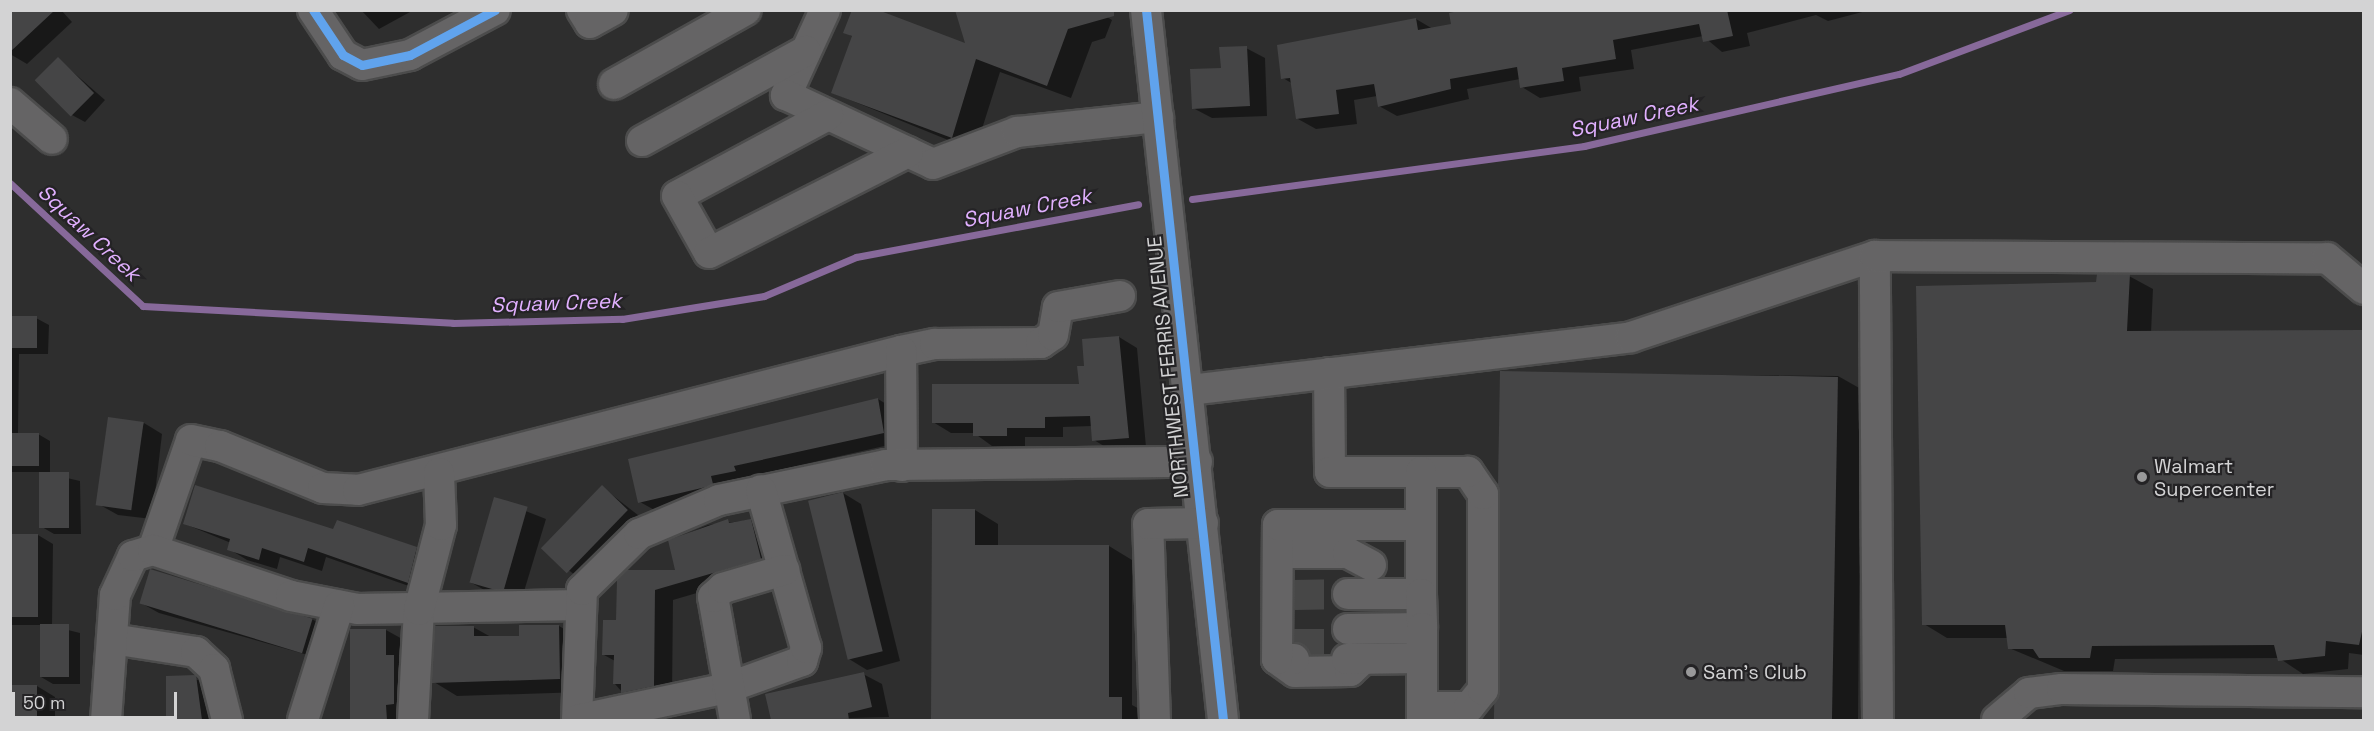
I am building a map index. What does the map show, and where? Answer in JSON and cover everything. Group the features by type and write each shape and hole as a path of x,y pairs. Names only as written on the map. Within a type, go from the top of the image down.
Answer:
{"street":[{"path":"313,10 343,55 362,65 410,56 495,10"},
{"path":"582,10 590,23 614,10"},
{"path":"614,84 746,10"},
{"path":"825,10 786,95 933,164 1017,132 1158,117"},
{"name":"NORTHWEST FERRIS AVENUE","path":"1146,10 1197,462 1223,720"},
{"path":"642,141 806,51"},
{"path":"10,103 52,139"},
{"path":"828,115 677,196 709,253 908,152"},
{"path":"1189,390 1631,338 1875,256 2327,258 2364,289"},
{"path":"1875,256 1878,720"},
{"path":"153,550 191,440 220,446 323,488 358,490 439,473 901,351 934,344 1041,343 1053,335 1058,307 1120,296"},
{"path":"901,351 902,465"},
{"path":"1329,373 1330,472 1421,472 1468,472 1484,494 1483,690 1469,707 1422,714 1421,472"},
{"path":"761,490 806,648 802,661 728,688 577,720 582,590 639,534 719,500 761,490 902,465 1197,462"},
{"path":"413,720 419,610 441,525 439,473"},
{"path":"1155,720 1148,524 1203,523"},
{"path":"1421,525 1278,525 1285,577 1286,644 1295,672 1350,671 1351,648 1422,643"},
{"path":"106,720 115,595 133,556 153,550 291,596 339,606 419,610 581,605"},
{"path":"1285,577 1348,553 1354,576 1421,579"},
{"path":"735,720 713,597 723,588 784,570"},
{"path":"303,720 339,606"},
{"path":"112,639 196,652 214,669 226,720"},
{"path":"1997,720 2029,693 2062,689 2364,692"}],"building":[{"path":"10,10 55,10 10,52"},
{"path":"852,10 878,10 965,43 955,10 1114,10 1114,16 1068,29 1047,86 976,59 952,138 831,93 852,36 843,33"},
{"path":"1463,10 1727,10 1733,36 1703,42 1699,24 1613,40 1616,59 1562,68 1564,81 1520,88 1517,67 1450,79 1451,89 1378,107 1374,84 1336,90 1339,114 1296,119 1290,78 1281,79 1277,45 1416,18 1418,30 1451,24 1449,13"},
{"path":"1247,46 1250,106 1192,109 1190,69 1221,68 1219,47"},
{"path":"58,57 94,93 71,116 35,80"},
{"name":"Walmart Supercenter","path":"2097,274 2130,274 2127,331 2364,330 2364,623 2359,645 2326,641 2325,656 2278,661 2274,645 2092,646 2090,658 2039,658 2033,649 2008,649 2005,625 1922,625 1916,286 2096,282"},
{"path":"10,316 37,316 37,348 10,348"},
{"path":"1119,336 1129,438 1092,441 1090,416 1045,417 1045,428 1007,428 1007,436 973,436 973,423 932,423 932,384 1079,384 1077,366 1084,366 1082,339"},
{"path":"1500,371 1838,377 1832,720 1494,720"},
{"path":"878,398 884,433 734,466 736,471 711,476 713,484 706,487 638,503 628,459"},
{"path":"108,417 144,422 131,510 96,505"},
{"path":"10,433 39,433 39,466 10,466"},
{"path":"39,472 69,472 69,528 39,528"},
{"path":"195,485 333,529 337,520 417,547 408,583 308,548 304,562 262,548 259,560 227,550 230,539 183,524"},
{"path":"602,485 628,510 567,573 541,548"},
{"path":"843,492 883,651 848,660 808,501"},
{"path":"494,497 528,507 503,592 469,583"},
{"path":"932,509 975,509 975,545 1109,545 1109,697 1122,697 1122,720 931,720"},
{"path":"728,519 729,523 751,519 761,559 655,590 654,686 621,693 621,684 613,684 614,655 602,655 603,620 616,620 617,580 627,570 675,570 668,540"},
{"path":"10,534 38,534 38,617 10,617"},
{"path":"150,569 313,619 302,653 139,603"},
{"path":"40,624 69,624 69,677 40,677"},
{"path":"519,625 559,625 560,679 432,683 435,626 474,626 474,636 519,636"},
{"path":"350,629 386,629 386,655 394,655 394,704 386,705 387,720 350,720"},
{"path":"864,672 872,707 848,713 849,720 771,720 765,694"},
{"path":"196,675 202,720 166,720 166,676"},
{"path":"10,685 37,685 37,720 10,720"}],"waterway":[{"name":"Squaw Creek","path":"1192,199 1584,146 1899,74 2069,10"},
{"name":"Squaw Creek","path":"10,183 143,306 453,323 622,319 764,296 856,257 1138,204"}],"tunnel":[{"path":"1294,595 1348,594"},
{"path":"1294,644 1348,644"}],"cycle path":[{"path":"313,10 343,55 362,65 410,55 495,10"},
{"path":"1146,10 1223,720"}],"place":[{"name":"Walmart Supercenter","path":"2142,477"},
{"name":"Sam's Club","path":"1691,672"}]}
